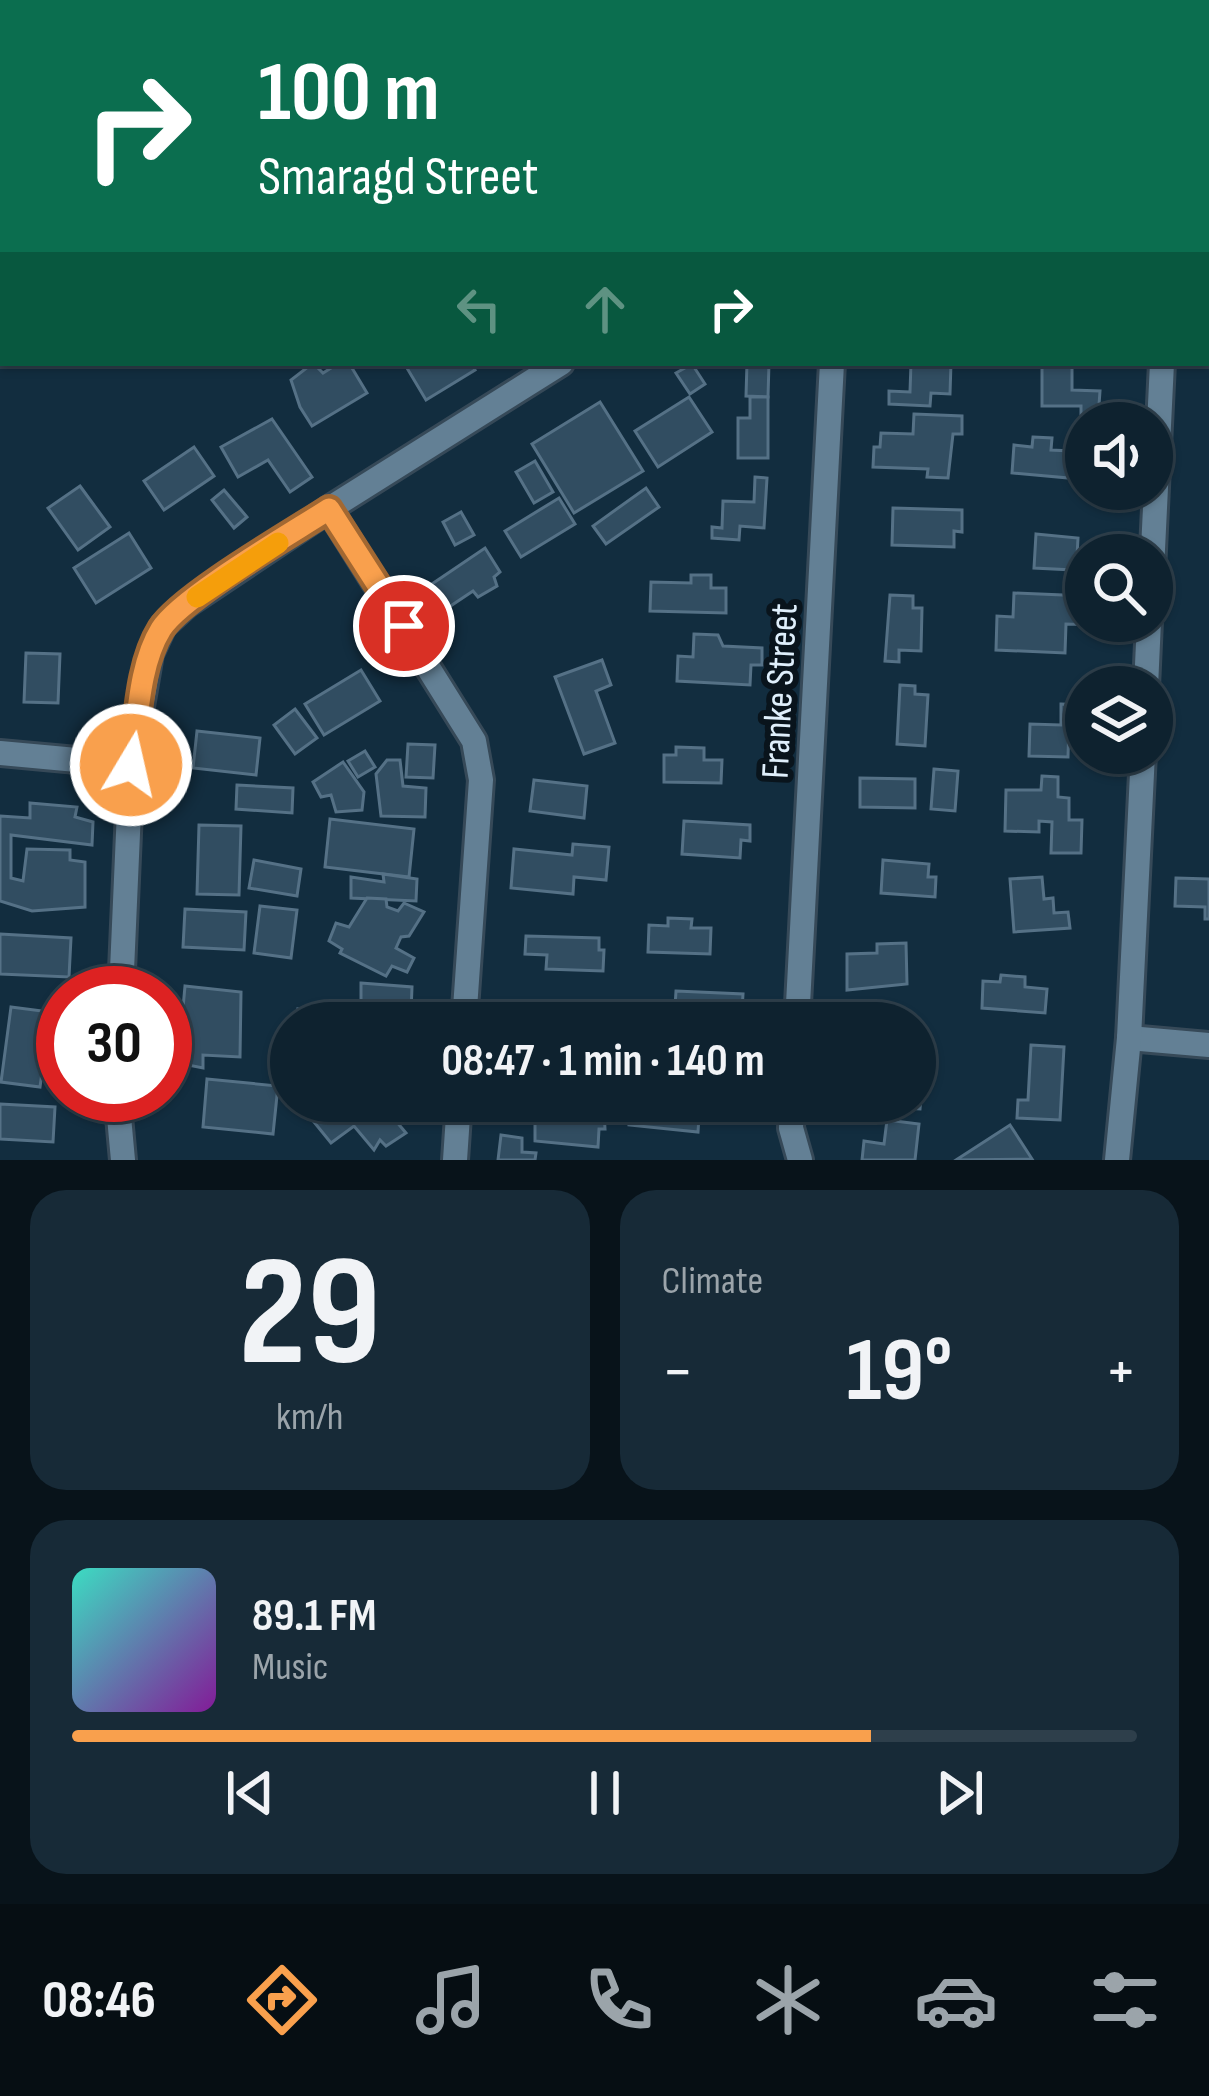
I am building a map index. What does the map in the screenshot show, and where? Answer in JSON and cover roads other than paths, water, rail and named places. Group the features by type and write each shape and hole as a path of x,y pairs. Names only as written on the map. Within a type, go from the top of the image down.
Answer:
{"street":[{"path":"122,966 131,765 149,654 163,626 187,604 329,509 556,366"},
{"name":"Franke Street","path":"797,1002 832,366"},
{"path":"1154,534 1162,366"},
{"path":"329,509 474,741 481,780 465,1002"},
{"path":"0,753 131,765"},
{"path":"1118,1160 1142,774"},
{"path":"1129,1038 1209,1045"},
{"path":"119,1122 123,1160"},
{"path":"455,1160 458,1122"},
{"path":"791,1122 800,1160"}]}
